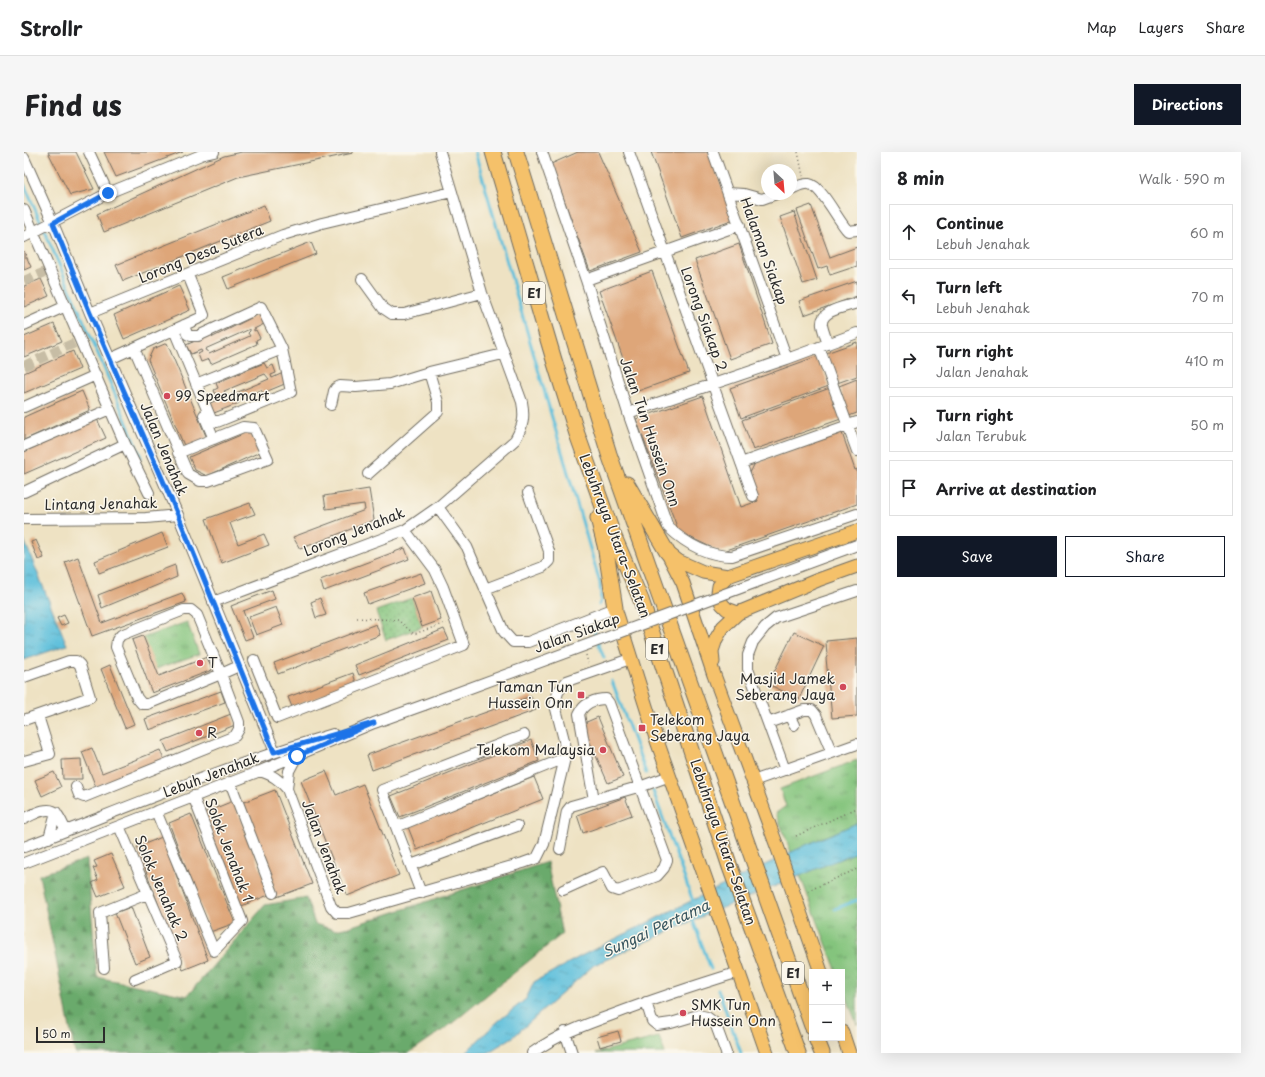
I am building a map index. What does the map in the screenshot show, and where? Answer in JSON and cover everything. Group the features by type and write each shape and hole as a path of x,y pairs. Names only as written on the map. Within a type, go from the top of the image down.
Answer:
{"highway":[{"name":"Lebuhraya Utara–Selatan","path":"493,152 577,434 612,532 641,600 730,867 798,1053"},
{"name":"Lebuhraya Utara–Selatan","path":"516,152 609,454 809,1018"},
{"path":"577,434 605,545 615,608"},
{"path":"609,454 667,552"},
{"path":"817,1041 822,1053"}],"main road":[{"path":"667,552 678,561 703,572 728,576 857,531"},
{"path":"667,552 683,583 714,675 778,849 800,899 820,969"},
{"path":"714,675 712,651 716,638 723,627 738,613 818,580 857,566"},
{"path":"728,576 719,586 718,593 722,604 727,609 738,613"},
{"path":"615,608 630,659 670,776 768,1053"},
{"path":"845,1041 849,1053"}],"street":[{"path":"89,152 108,193"},
{"path":"24,238 108,193 201,155 214,152"},
{"path":"331,405 334,390 340,386 356,387 390,384 429,372 503,354 495,326 482,293 440,152"},
{"name":"Jalan Tun Hussein Onn","path":"542,152 586,280 628,413 668,527 681,539 695,547 720,556 732,556 857,514"},
{"name":"Lorong Siakap 2","path":"629,152 753,496"},
{"name":"Halaman Siakap","path":"714,152 788,359"},
{"name":"Jalan Jenahak","path":"24,158 178,515 274,752"},
{"path":"797,187 811,184 818,190 848,232 857,230"},
{"name":"Lorong Desa Sutera","path":"90,313 188,275 284,235 322,223 452,192"},
{"path":"728,193 744,194 761,199"},
{"path":"24,210 110,408 149,493"},
{"path":"586,280 740,225"},
{"path":"110,359 204,315 188,275"},
{"path":"362,278 383,308 392,314 404,314 482,293"},
{"path":"857,303 828,313 822,319 824,345 852,424 857,451"},
{"path":"24,325 66,306"},
{"path":"171,331 211,419 217,422 291,392 282,349 261,307 198,336 191,336 187,334 184,325"},
{"path":"171,331 214,438"},
{"path":"628,413 788,359 857,333"},
{"path":"134,348 178,453 188,474 200,481 208,481 268,459 254,428 243,427 178,453"},
{"path":"196,384 282,349"},
{"name":"Lorong Jenahak","path":"213,602 405,530 438,507 515,440 522,427 524,414 522,402 503,354"},
{"path":"368,474 438,412 438,402 429,372"},
{"path":"24,407 96,375"},
{"path":"24,446 110,408"},
{"path":"741,463 852,424"},
{"path":"24,492 126,444"},
{"path":"485,589 543,567 549,561 549,551 528,493"},
{"path":"438,507 467,547 504,632 513,642 528,642 615,608"},
{"name":"Lintang Jenahak","path":"24,519 146,518 178,515"},
{"path":"254,660 277,718 464,645 443,587 435,570 405,530"},
{"name":"Jalan Siakap","path":"374,723 857,546"},
{"path":"785,770 748,669 748,655 753,642 765,627 776,618 857,591"},
{"path":"76,787 79,796 84,797 234,736 239,729 239,722 221,674 197,614 191,610 184,610 121,635 117,640 116,647 137,698 142,704 148,704 221,674 239,666"},
{"path":"524,735 382,790 421,893 537,858 544,844 565,758 564,740 555,705 558,692 566,682 630,659"},
{"path":"24,677 70,661 76,661 80,665 90,697 24,720"},
{"path":"563,890 603,872 612,890 618,891 657,876 664,868 667,860 609,703 606,699 597,699 582,708 579,714 594,800"},
{"path":"768,723 804,710 812,710 816,715 832,753"},
{"path":"789,715 794,725"},
{"path":"24,761 50,754 38,716"},
{"name":"Lebuh Jenahak","path":"24,847 234,766 274,752 374,723"},
{"name":"Lebuh Jenahak","path":"24,863 260,771 374,723"},
{"path":"753,781 857,744"},
{"name":"Jalan Jenahak","path":"287,789 289,772 297,756"},
{"path":"396,827 565,758"},
{"name":"Jalan Jenahak","path":"260,771 271,774 280,780 287,789 331,906 337,914 349,913 421,893"},
{"path":"560,849 567,811 571,806 670,776"},
{"path":"230,782 273,893"},
{"name":"Solok Jenahak 1","path":"156,811 214,951 242,921 193,796"},
{"path":"24,819 42,811 48,810 56,812 66,831"},
{"path":"49,838 56,812"},
{"name":"Solok Jenahak 2","path":"119,826 177,961 135,978"},
{"path":"411,865 517,826"},
{"path":"104,968 100,912 148,893"},
{"path":"532,1053 565,1032 646,1002 739,972"},
{"path":"646,1002 652,1020 657,1025 671,1023 698,1015 707,1017 715,1023 726,1053"},
{"path":"565,1032 572,1053"}],"path":[{"path":"798,152 805,184"},
{"path":"357,618 398,620 414,634 455,620"},
{"path":"796,836 857,808"},
{"path":"800,899 810,890 857,869"}],"green space":[{"path":"412,598 422,627 386,640 376,611"},
{"path":"187,622 199,654 153,670 142,638"},
{"path":"857,760 857,1025 845,993 845,969 836,969 776,813 786,806 780,789"},
{"path":"87,859 97,977 187,996 265,905 306,898 315,924 335,930 349,927 547,862 562,934 450,1025 409,1053 75,1053 39,875"},
{"path":"659,1037 665,1053 596,1053"}],"water":[{"path":"24,540 67,645 24,660"},
{"name":"Sungai Pertama","path":"857,823 857,852 694,920 594,965 513,1037 487,1053 465,1053 496,1023 526,999 534,982 581,956 693,900 806,845"}],"building":[{"path":"48,152 76,152 94,189 70,195"},
{"path":"104,152 183,152 116,177"},
{"path":"242,152 353,153 238,177 104,232 97,214 224,156"},
{"path":"578,152 598,152 642,252 590,271 551,164"},
{"path":"651,152 709,152 734,219 682,238"},
{"path":"264,205 270,221 123,281 116,265"},
{"path":"811,205 830,257 857,247 857,266 830,275 827,266 818,269 797,210"},
{"path":"794,212 817,280 803,284 780,217"},
{"path":"311,242 316,254 228,289 223,277"},
{"path":"739,244 772,344 730,359 695,260"},
{"path":"24,251 31,267 24,270"},
{"path":"652,271 689,373 635,392 599,291"},
{"path":"41,279 49,296 24,307 24,286"},
{"path":"857,281 857,296 804,315 799,301"},
{"path":"179,286 190,310 124,339 114,315"},
{"path":"259,314 264,324 254,329 260,338 256,340 257,344 211,364 209,359 201,362 198,354 202,352 201,350 191,354 186,345 211,334 213,337","holes":["250,329 248,333 250,336 209,354 205,349"]},
{"path":"54,324 62,341 24,357 24,337"},
{"path":"857,342 857,376 837,383 826,353"},
{"path":"167,343 206,436 205,440 185,448 148,360 153,349"},
{"path":"73,351 80,369 24,393 24,373"},
{"path":"818,356 829,386 741,418 730,388"},
{"path":"264,363 267,368 273,365 276,373 271,375 272,378 283,373 287,383 263,393 261,390 238,401 239,403 214,413 210,403 220,399 219,397 217,398 214,390 218,388 216,383","holes":["265,374 269,379 224,398 223,395 226,394 224,391"]},
{"path":"857,379 857,413 849,416 839,386"},
{"path":"830,388 841,419 753,450 742,420"},
{"path":"82,391 90,410 24,440 24,417"},
{"path":"703,396 741,507 758,501 748,477 755,463 842,433 855,470 857,469 857,504 721,552 679,532 636,419"},
{"path":"97,419 106,438 24,474 24,452"},
{"path":"250,431 260,452 207,476 195,470 189,457"},
{"path":"369,489 374,520 300,549 293,537 365,510 364,504 326,509 324,496"},
{"path":"250,503 255,514 230,523 238,544 264,534 269,545 222,563 206,519"},
{"path":"162,533 168,547 99,573 95,561"},
{"path":"36,540 44,558 38,560 31,542"},
{"path":"405,548 409,559 324,591 320,580"},
{"path":"78,557 102,623 182,593 186,602 92,636 65,562"},
{"path":"175,565 177,577 102,608 98,595"},
{"path":"421,573 425,583 368,604 364,593"},
{"path":"272,590 275,599 243,611 253,637 245,640 231,606"},
{"path":"431,591 441,620 422,627 412,598"},
{"path":"320,598 326,615 316,618 311,602"},
{"path":"276,607 283,625 256,635 249,617"},
{"path":"64,615 68,623 61,626 57,618"},
{"path":"376,624 380,635 278,674 274,663"},
{"path":"444,629 449,640 359,675 355,665"},
{"path":"794,632 824,646 799,699 768,684"},
{"name":"T","path":"143,636 159,676 207,657 212,670 152,693 132,640"},
{"name":"Masjid Jamek Seberang Jaya","path":"857,638 857,716 832,718 826,658 826,641"},
{"path":"110,665 134,724 125,728 101,669"},
{"path":"353,673 356,683 292,707 288,697"},
{"path":"221,691 225,702 149,730 145,719"},
{"path":"531,696 536,710 372,770 367,755"},
{"name":"R","path":"231,714 235,725 168,752 163,741"},
{"name":"Telekom Malaysia","path":"598,717 623,777 608,783 582,724"},
{"path":"531,740 539,761 400,817 391,796"},
{"path":"92,748 102,773 160,750 164,760 96,787 82,752"},
{"path":"81,759 82,779 63,779 62,760"},
{"path":"326,771 336,795 363,784 399,875 347,896 301,781"},
{"path":"54,772 61,787 42,796 35,780"},
{"path":"534,777 543,799 417,850 408,827"},
{"path":"275,790 312,884 277,897 241,803"},
{"path":"625,797 632,815 583,833 577,815"},
{"path":"233,801 271,894 239,907 201,814"},
{"path":"191,814 235,923 210,932 169,823"},
{"path":"162,837 208,960 183,970 137,847"},
{"path":"111,854 125,886 98,897 92,883 98,880 93,868 97,867 94,861"},
{"path":"131,907 150,957 135,963 115,913"},
{"path":"618,1031 621,1041 600,1047 597,1037"}],"waterway":[{"path":"475,152 600,583 601,600 599,605"},
{"path":"24,184 141,457"},
{"path":"594,626 595,635 604,658"},
{"path":"612,681 646,773"},
{"path":"653,791 694,904"},
{"path":"835,909 857,900"},
{"path":"692,918 711,969"},
{"path":"718,989 741,1053"}],"tunnel":[{"path":"24,281 50,270"},
{"path":"24,366 81,340"}],"place":[{"name":"99 Speedmart","path":"167,396"},
{"name":"T","path":"200,663"},
{"name":"Masjid Jamek Seberang Jaya","path":"843,687"},
{"name":"Taman Tun Hussein Onn","path":"581,695"},
{"name":"Telekom Seberang Jaya","path":"642,728"},
{"name":"R","path":"199,733"},
{"name":"Telekom Malaysia","path":"603,750"},
{"name":"SMK Tun Hussein Onn","path":"683,1013"}],"route":[{"path":"108,193 53,223 90,313 178,515 274,752 374,723 297,756"}]}
